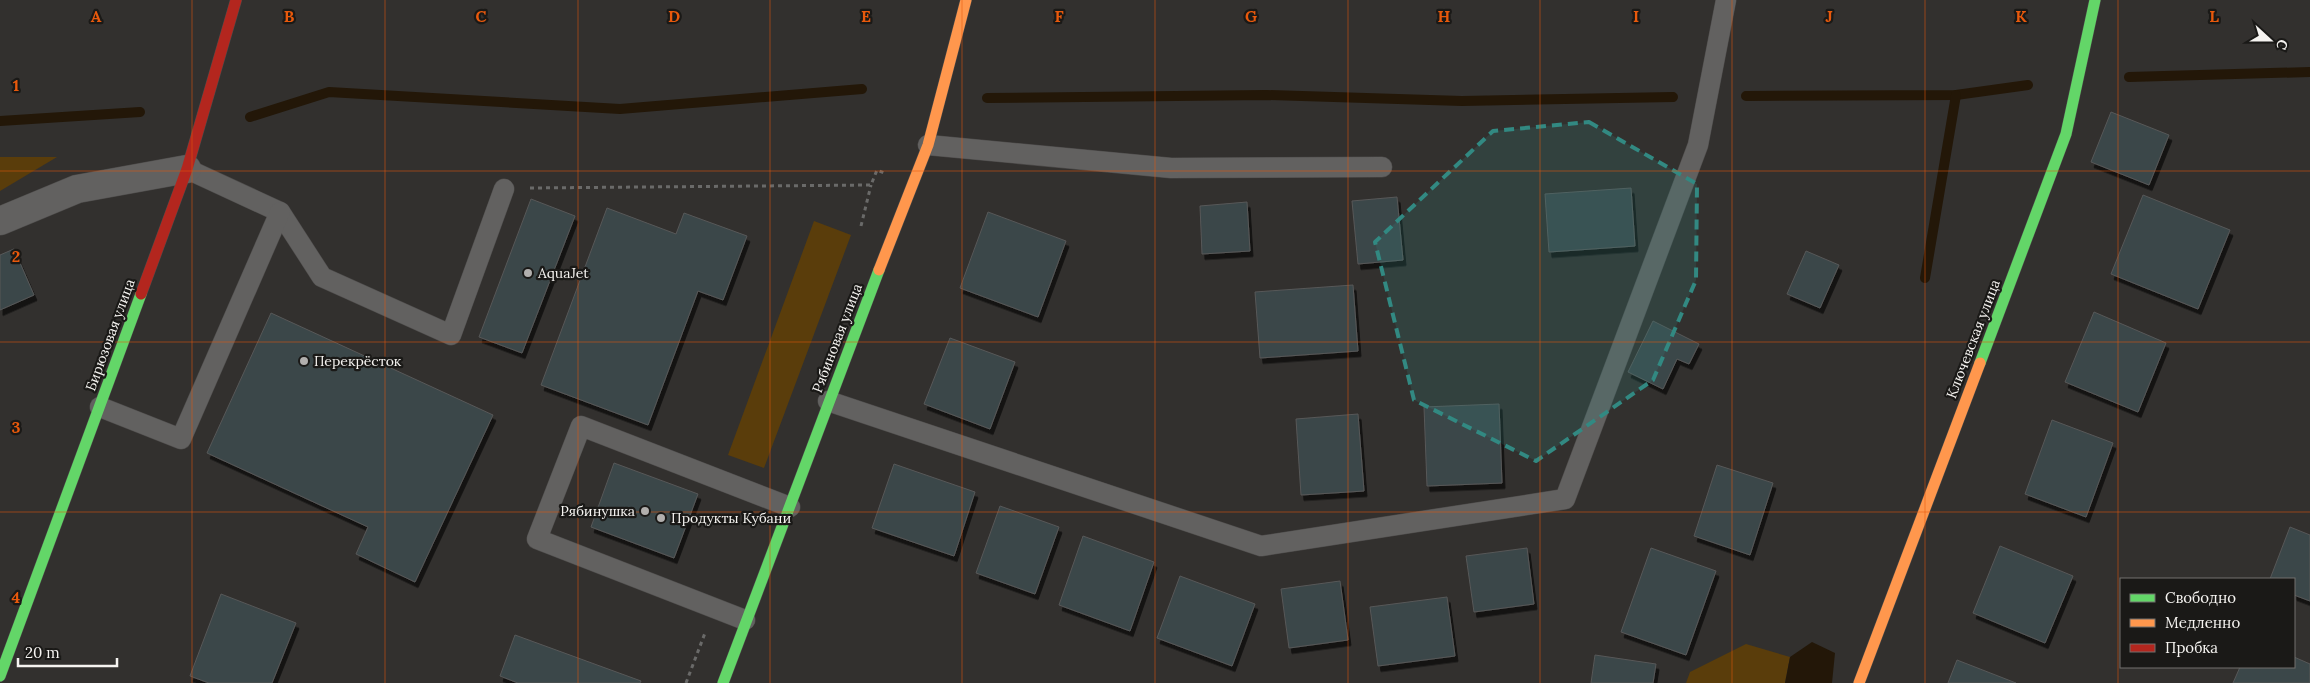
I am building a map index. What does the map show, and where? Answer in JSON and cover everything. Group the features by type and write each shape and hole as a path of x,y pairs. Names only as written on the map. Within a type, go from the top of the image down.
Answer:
{"street":[{"name":"Бирюзовая улица","path":"0,676 188,169 236,0"},
{"name":"Рябиновая улица","path":"723,683 828,401 928,145 966,0"},
{"name":"Ключевская улица","path":"1859,683 2066,134 2095,0"},
{"path":"0,221 77,189 188,169"}],"lane":[{"path":"828,401 1261,546 1565,499 1698,145 1726,0"},
{"path":"928,145 1172,168 1382,167"},
{"path":"188,169 280,212 322,277 451,335 504,188"},
{"path":"100,407 181,439 280,212"},
{"path":"745,620 537,539 581,426 790,507"}],"path":[{"path":"504,188 872,185 877,170 912,183"}],"highlighted area":[{"path":"1589,122 1697,184 1696,280 1653,380 1536,461 1414,400 1375,242 1493,131"}],"shaded area":[{"path":"0,157 57,157 0,191"},
{"path":"814,221 851,235 764,468 728,455"},
{"path":"1812,642 1835,653 1832,683 1785,683 1790,657"},
{"path":"1746,644 1790,657 1785,683 1686,683 1690,672"}],"building":[{"path":"2111,112 2169,135 2149,185 2091,162"},
{"path":"1631,188 1635,246 1549,252 1545,194"},
{"path":"2143,195 2230,230 2198,309 2111,274"},
{"path":"1397,197 1403,260 1358,264 1352,201"},
{"name":"AquaJet","path":"531,199 575,216 522,353 479,337"},
{"path":"1247,202 1250,251 1202,254 1200,206"},
{"path":"607,208 676,234 684,213 747,236 723,300 698,291 648,425 541,385"},
{"path":"988,212 1066,241 1038,317 960,288"},
{"path":"14,249 34,295 0,310 0,255"},
{"path":"1806,251 1839,265 1820,308 1787,294"},
{"path":"1353,285 1358,351 1260,358 1255,292"},
{"path":"2094,312 2166,343 2138,412 2065,382"},
{"path":"271,313 493,415 415,582 356,554 368,527 207,453"},
{"path":"1653,321 1699,344 1689,364 1677,359 1663,389 1628,372"},
{"path":"950,338 1015,362 990,429 924,404"},
{"path":"1499,404 1502,483 1427,486 1424,407"},
{"path":"1358,414 1364,491 1301,495 1296,419"},
{"path":"2052,420 2113,443 2086,517 2025,494"},
{"name":"Рябинушка","path":"614,463 698,494 674,558 591,527"},
{"path":"894,464 975,492 954,556 872,528"},
{"path":"1717,465 1773,483 1750,555 1694,536"},
{"path":"1000,506 1059,527 1035,594 976,573"},
{"path":"2290,527 2310,535 2310,601 2295,595 2295,578 2270,578"},
{"path":"1083,536 1154,562 1130,631 1059,605"},
{"path":"2000,546 2073,576 2045,643 1973,613"},
{"path":"1527,548 1534,604 1474,612 1466,556"},
{"path":"1651,548 1716,571 1686,655 1621,632"},
{"path":"1180,576 1255,604 1232,666 1157,638"},
{"path":"1340,581 1348,640 1289,648 1281,589"},
{"path":"221,594 296,623 272,683 209,683 190,676"},
{"path":"1447,597 1455,656 1378,666 1370,607"},
{"path":"515,635 641,681 640,683 518,683 500,676"},
{"path":"1595,655 1656,664 1653,683 1591,683"},
{"path":"2295,657 2310,664 2310,683 2233,683 2240,668 2295,668"},
{"path":"1957,660 2016,683 1948,683"}],"waterway":[{"path":"2129,77 2310,72"},
{"path":"1746,96 1956,95 2028,85"},
{"path":"250,117 329,92 620,109 862,89"},
{"path":"987,98 1266,95 1462,101 1673,97"},
{"path":"1925,278 1956,95"},
{"path":"0,121 140,112"}],"traffic: fast":[{"path":"1980,363 2066,134 2095,0"},
{"path":"723,683 879,270"},
{"path":"0,676 141,294"}],"traffic: slow":[{"path":"879,270 928,145 966,0"},
{"path":"1859,683 1980,363"}],"traffic: jam":[{"path":"141,294 187,169 236,0"}],"place":[{"name":"AquaJet","path":"528,273"},
{"name":"Перекрёсток","path":"304,361"},
{"name":"Рябинушка","path":"645,511"},
{"name":"Продукты Кубани","path":"661,518"}]}
